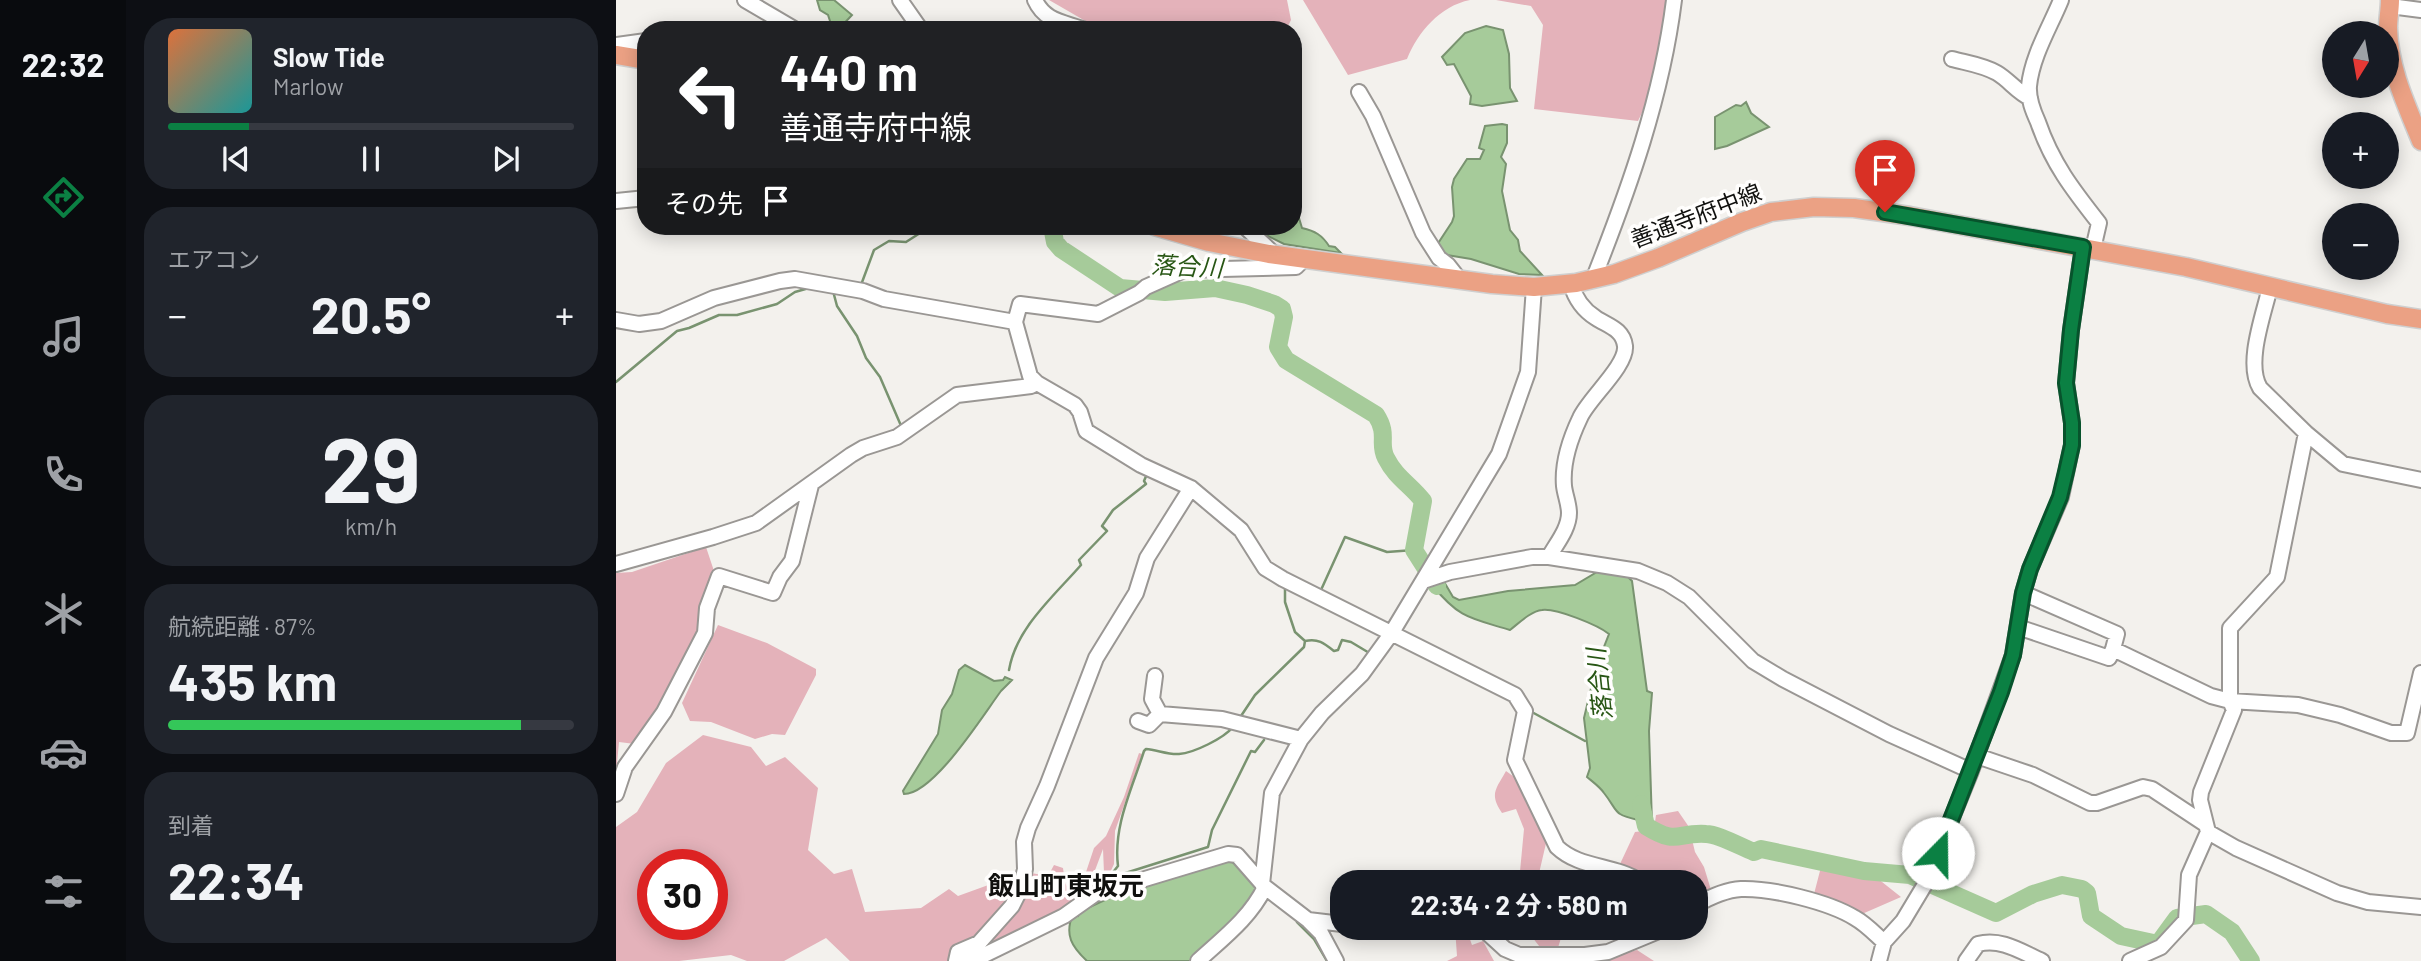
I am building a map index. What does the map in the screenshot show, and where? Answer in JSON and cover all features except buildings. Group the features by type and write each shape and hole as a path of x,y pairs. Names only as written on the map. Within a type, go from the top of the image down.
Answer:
{"main road":[{"path":"2390,3 2388,28 2392,64 2400,93 2421,141"},
{"path":"616,55 637,58"},
{"name":"善通寺府中線","path":"1185,235 1270,257 1534,287 1593,280 1658,258 1741,222 1791,209 1854,208 1891,212 2186,267 2387,314 2421,319"}],"street":[{"path":"745,0 781,21"},
{"path":"900,0 915,21"},
{"path":"1035,0 1042,14 1055,21"},
{"path":"1593,280 1623,202 1651,113 1667,45 1674,0"},
{"path":"1879,961 1884,942 1903,921 1932,870 2001,692 2013,655 2023,593 2060,497 2072,445 2072,423 2066,383 2071,330 2088,248 2098,223 2072,192 2058,169 2045,143 2029,87 2035,63 2061,0"},
{"path":"2390,3 2421,10"},
{"path":"616,45 637,42"},
{"path":"1952,59 1987,68 2030,98"},
{"path":"1359,92 1378,128 1423,233 1439,258 1459,279"},
{"path":"616,201 637,199"},
{"path":"1252,235 1270,257"},
{"path":"1304,259 1296,267 1184,270 1098,314 1020,304 1015,322 1030,376 1075,405 1086,431 1141,466 1191,488 1241,530 1265,568 1515,695 1525,711 1515,760 1557,847 1567,856 1584,863 1619,870"},
{"path":"616,320 639,324 661,321 714,298 796,279 863,290 884,299 1015,322"},
{"path":"1549,556 1567,522 1569,512 1564,473 1572,438 1587,405 1620,362 1625,348 1620,333 1614,327 1596,318 1580,304 1571,284"},
{"path":"1198,961 1256,905 1264,886 1272,793 1301,739 1322,713 1362,674 1391,634 1430,576 1499,454 1528,372 1534,287"},
{"path":"2270,287 2258,337 2255,380 2271,400 2343,464 2421,480"},
{"path":"616,564 756,523 851,454 863,447 897,437 957,395 1037,383"},
{"path":"2130,961 2161,947 2187,917 2189,875 2206,828 2201,792 2234,710 2230,701 2230,628 2277,577 2306,433"},
{"path":"616,794 625,768 664,712 705,633 707,608 719,576 773,593 779,577 792,561 811,485"},
{"path":"956,961 958,952 979,943 1012,905 1020,890 1025,869 1026,835 1096,658 1136,593 1147,558 1191,488"},
{"path":"1430,576 1549,556 1638,571 1667,583 1689,597 1753,661 1889,734 1971,771"},
{"path":"2018,627 2109,658 2117,634 2023,593"},
{"path":"2113,649 2211,696 2230,701 2298,705 2340,715 2391,733 2407,733 2421,673"},
{"path":"1154,676 1152,699 1160,714"},
{"path":"1138,721 1149,725 1160,714 1222,719 1301,739"},
{"path":"1977,755 2033,775 2090,803 2143,787 2152,789 2236,848 2353,898 2368,902 2421,906"},
{"path":"968,961 1063,916 1096,894 1228,854 1237,855 1264,886 1308,920 1321,933 1336,961"},
{"path":"1708,898 1740,889 1790,895 1847,913 1884,942"},
{"path":"1308,920 1330,923"},
{"path":"1495,940 1505,949 1520,956 1608,952 1637,940"},
{"path":"1966,961 1978,944 1990,941 2042,961"}],"shaded area":[{"path":"1049,0 1287,0 1291,20 1290,21 1085,21"},
{"path":"1303,0 1470,0 1449,8 1431,22 1417,39 1407,59 1348,75"},
{"path":"1496,0 1666,0 1653,77 1638,121 1534,109 1543,25 1531,6"},
{"path":"706,547 715,574 700,633 666,702 635,744 619,742 616,774 616,573 632,572"},
{"path":"718,625 767,643 816,669 816,675 785,735 772,734 755,739 711,722 690,721 682,703"},
{"path":"703,735 751,747 766,766 785,757 818,788 808,850 834,874 852,869 865,912 921,908 949,889 958,896 1019,874 1006,901 990,922 950,961 850,961 826,938 784,961 747,961 731,955 679,961 616,961 616,827 637,812 666,763"},
{"path":"1139,753 1142,754 1115,831 1114,864 1108,877 1104,873 1103,849 1094,873 1099,883 1097,888 1054,916 993,946 989,941 1021,906 1031,873 1048,876 1054,865 1063,868 1065,883 1072,895 1078,896 1094,848 1106,836 1124,797"},
{"path":"1506,771 1524,784 1547,839 1540,870 1520,870 1524,829 1516,809 1502,813 1495,796"},
{"path":"1678,811 1689,827 1695,852 1705,870 1632,870 1620,864 1635,832 1643,831 1655,822 1656,815"},
{"path":"1821,867 1877,878 1901,897 1862,914 1814,894"},
{"path":"1456,940 1470,940 1472,945 1483,941 1494,961 1447,961 1457,956"},
{"path":"1534,940 1560,940 1557,951 1543,951"},
{"path":"1637,950 1654,961 1603,959"}],"water":[{"path":"817,0 834,0 852,15 846,21 830,21 828,15 820,10"},
{"path":"1486,26 1503,30 1509,54 1510,88 1517,101 1482,106 1470,104 1471,96 1454,64 1447,65 1442,57 1465,33"},
{"path":"1746,102 1751,113 1769,127 1715,149 1715,117"},
{"path":"1507,125 1507,143 1501,157 1506,164 1502,191 1510,230 1518,240 1520,251 1542,275 1519,274 1471,259 1447,255 1435,248 1454,216 1454,179 1467,159 1480,159 1484,150 1479,148 1485,126"},
{"path":"1302,228 1318,234 1329,246 1335,247 1341,253 1284,244 1266,235 1302,235"},
{"path":"1602,569 1624,573 1632,581 1647,691 1652,693 1649,731 1652,823 1644,827 1638,820 1617,811 1587,777 1590,768 1584,718 1596,667 1609,634 1577,618 1548,610 1534,613 1510,630 1466,616 1450,605 1432,585 1443,580 1453,597 1459,600 1508,591 1575,585"},
{"path":"965,665 994,681 1003,680 1005,677 1012,680 943,768 916,791 904,794 903,791 938,734 942,710 952,694 959,670"},
{"path":"1227,860 1234,863 1258,886 1256,896 1193,961 1087,961 1074,946 1069,928 1073,914 1078,916 1079,912 1107,899"}],"waterway":[{"path":"861,285 874,250 889,241 906,242 917,235"},
{"name":"落合川","path":"1054,235 1061,249 1120,288 1165,292 1215,288 1247,295 1282,309 1284,317 1278,347 1286,360 1376,415 1380,422 1386,458 1394,471 1423,501 1414,550 1437,586"},
{"path":"616,382 677,331 719,315 737,315 777,304 795,292 809,288"},
{"path":"833,291 837,306 857,336 866,358 880,377 902,428"},
{"path":"1009,670 1019,640 1028,626 1081,565 1079,560 1107,531 1102,526 1113,510 1146,484 1144,481 1147,474"},
{"path":"1318,591 1321,590 1345,537 1387,552 1414,550"},
{"path":"1241,716 1255,695 1304,647 1305,641 1295,632 1285,602 1285,589"},
{"path":"1305,641 1321,642 1334,651 1338,650 1342,640 1351,642 1371,654"},
{"path":"1530,711 1585,741"},
{"path":"1110,876 1118,866 1121,822 1144,751 1185,753 1216,740 1233,727"},
{"path":"1116,876 1208,847 1212,830 1251,751 1255,752 1264,740"},
{"name":"落合川","path":"1641,804 1646,826 1671,837 1711,835 1754,852 1761,849 1864,871 1910,875 1996,913 2033,894 2062,885 2082,889 2087,893 2091,916 2121,936 2158,944 2177,918 2206,914 2232,932 2251,961"},
{"path":"1297,922 1314,939 1327,961"}],"district":[{"name":"飯山町東坂元","path":"1066,886"}],"route":[{"path":"1885,212 2083,247 2066,383 2072,423 2072,445 2066,472 2060,497 2030,569 2023,593 2013,655 2001,692 1938,853"}]}
